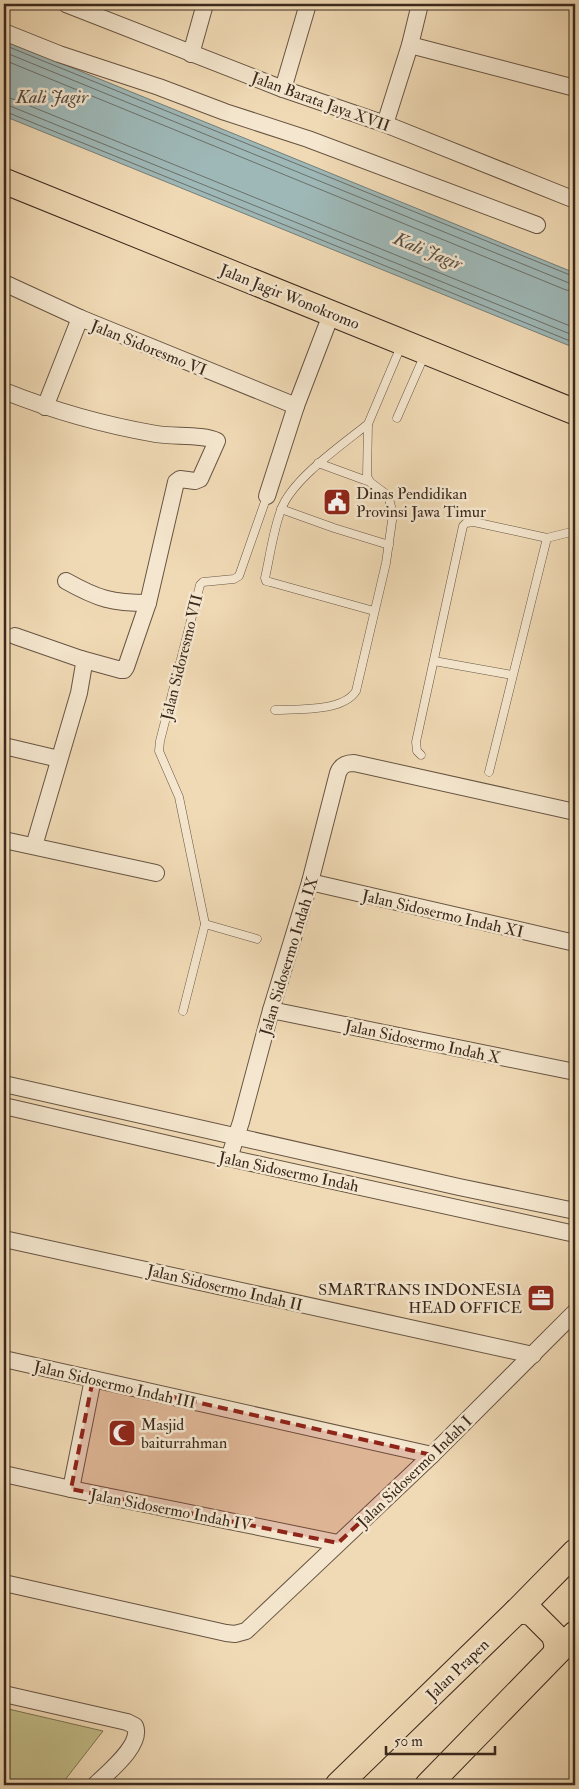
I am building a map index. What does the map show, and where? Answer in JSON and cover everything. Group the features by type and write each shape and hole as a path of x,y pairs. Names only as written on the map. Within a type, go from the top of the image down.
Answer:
{"main road":[{"name":"Jalan Jagir Wonokromo","path":"4,181 332,312 402,343 575,412"},
{"name":"Jalan Prapen","path":"338,1785 534,1603 575,1552"},
{"path":"428,1785 565,1634 534,1603"}],"street":[{"name":"Jalan Barata Jaya XVII","path":"66,4 87,8 191,54 283,89 385,124 575,200"},
{"path":"191,54 205,4"},
{"path":"283,89 308,4"},
{"path":"385,124 410,45 420,4"},
{"path":"4,32 59,54 158,87 224,112 308,139 538,225"},
{"path":"410,45 575,88"},
{"name":"Jalan Sidoresmo VI","path":"4,283 80,318 296,406"},
{"name":"Jalan Sidoresmo VII","path":"267,496 296,406 332,312"},
{"path":"45,408 80,318"},
{"path":"4,391 45,408 87,420 159,434 218,441 200,479 195,481 180,479 176,482 148,603 124,670 80,659 14,636"},
{"path":"66,581 103,599 124,603 148,603"},
{"path":"34,846 79,693 84,668 84,664 80,659"},
{"path":"4,746 59,759"},
{"name":"Jalan Sidosermo Indah IX","path":"229,1158 310,882 339,769 345,764 354,763 575,812"},
{"path":"4,840 156,873"},
{"name":"Jalan Sidosermo Indah XI","path":"310,882 575,943"},
{"name":"Jalan Sidosermo Indah X","path":"271,1010 575,1072"},
{"name":"Jalan Sidosermo Indah","path":"4,1084 459,1187 575,1211"},
{"name":"Jalan Sidosermo Indah","path":"4,1106 229,1158 575,1234"},
{"path":"455,1208 459,1187"},
{"name":"Jalan Sidosermo Indah II","path":"4,1239 533,1356"},
{"name":"Jalan Sidosermo Indah I","path":"4,1583 226,1633 241,1633 250,1628 432,1455 575,1312"},
{"name":"Jalan Sidosermo Indah III","path":"4,1359 432,1455"},
{"path":"71,1489 93,1379"},
{"name":"Jalan Sidosermo Indah IV","path":"4,1474 338,1543"},
{"path":"4,1694 127,1722 135,1726 137,1730 134,1745 95,1785"}],"lane":[{"path":"370,482 367,476 368,424 402,343"},
{"path":"397,418 425,352"},
{"path":"368,424 318,463 290,494 281,509 265,578 266,581 374,611"},
{"path":"274,710 306,709 332,705 347,701 352,697 356,691 389,545 392,514 391,503 386,494 370,482 318,463"},
{"name":"Jalan Sidoresmo VII","path":"184,1011 204,924 179,797 159,751 200,585 203,582 234,579 239,576 267,496"},
{"path":"281,509 389,545"},
{"path":"421,755 417,751 416,742 463,526 466,523 474,522 547,538 575,531"},
{"path":"489,772 547,538"},
{"path":"434,661 512,675"},
{"path":"204,924 258,939"}],"highlighted area":[{"path":"93,1379 432,1455 338,1543 71,1489"}],"shaded area":[{"path":"4,1708 103,1731 61,1785 4,1785"}],"water":[{"name":"Kali Jagir","path":"4,40 575,273 575,348 4,116"}],"place":[{"name":"Dinas Pendidikan Provinsi Jawa Timur","path":"337,502"},
{"name":"SMARTRANS INDONESIA HEAD OFFICE","path":"541,1298"},
{"name":"Masjid baiturrahman","path":"122,1433"}]}
